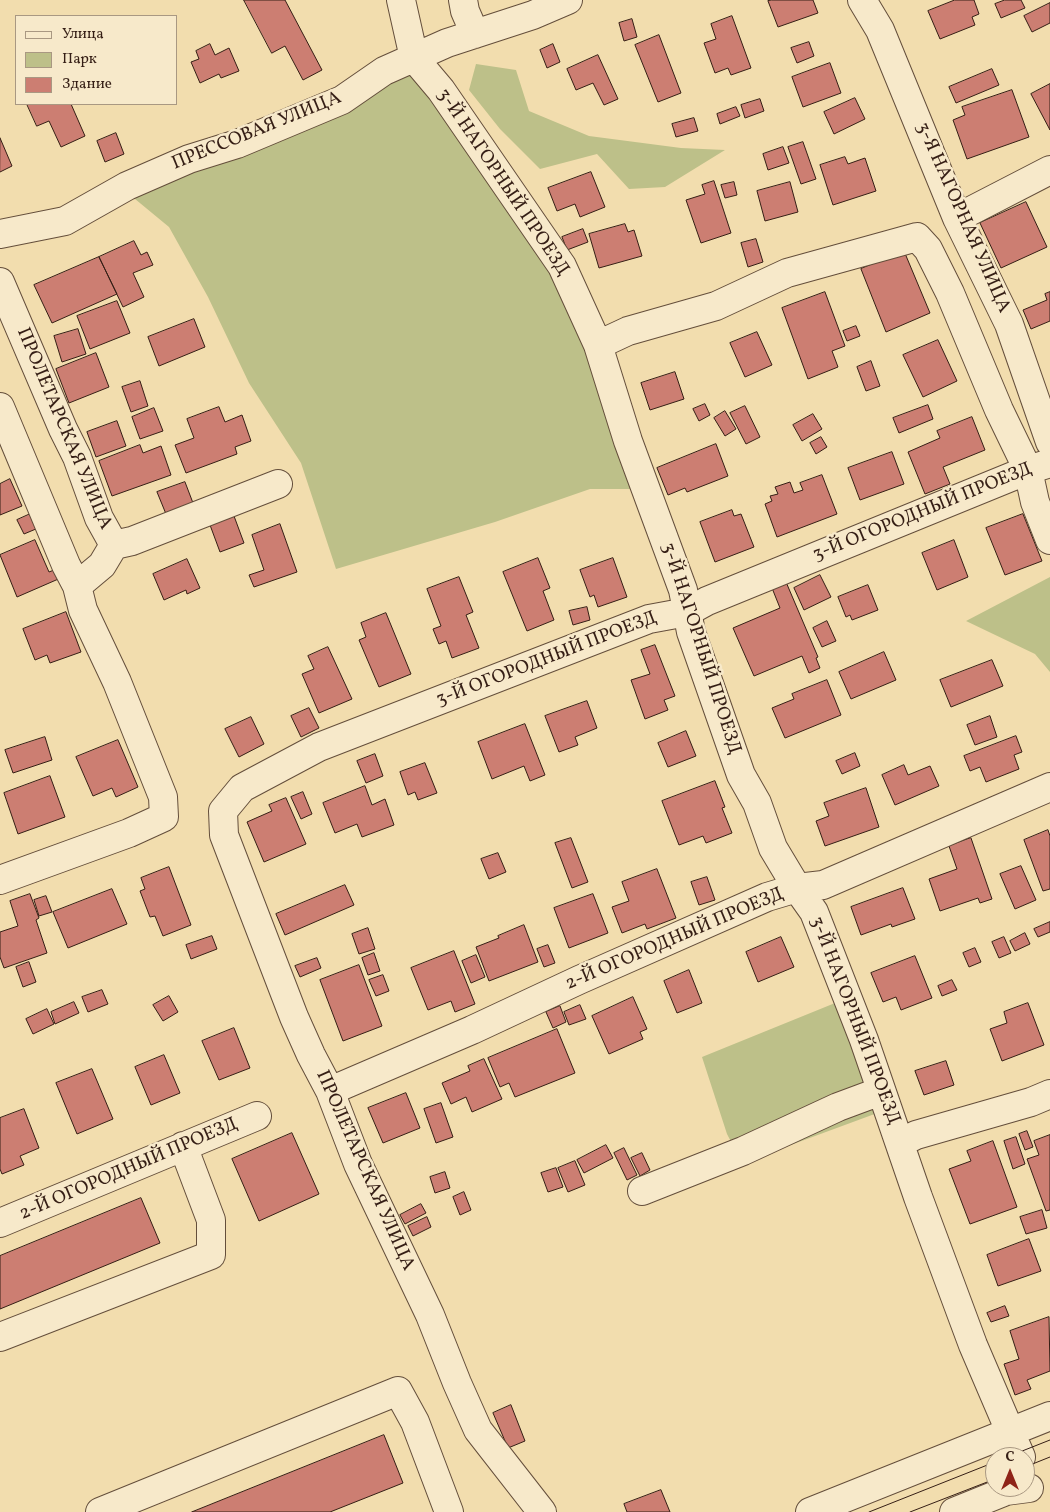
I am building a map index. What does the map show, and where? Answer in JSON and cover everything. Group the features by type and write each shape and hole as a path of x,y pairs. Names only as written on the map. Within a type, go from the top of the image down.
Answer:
{"street":[{"name":"3-Й НАГОРНЫЙ ПРОЕЗД","path":"401,0 414,58 441,90 562,266 598,345 628,440 683,590 691,632 741,775 757,803 774,848 797,888 814,912 864,1040 918,1197 973,1344 1017,1447"},
{"path":"463,0 465,11 475,34"},
{"name":"ПРЕССОВАЯ УЛИЦА","path":"0,234 65,221 127,186 189,159 237,144 342,100 384,71 447,43 533,15 568,0"},
{"name":"3-Я НАГОРНАЯ УЛИЦА","path":"862,0 880,30 957,218 1009,324 1050,442"},
{"path":"957,218 1050,170"},
{"path":"598,345 628,331 716,306 787,273 917,237 928,249 950,293 999,410 1039,467 1035,502 1050,540"},
{"name":"ПРОЛЕТАРСКАЯ УЛИЦА","path":"0,282 63,429 77,457 99,518 114,545 102,565 77,586"},
{"path":"0,407 62,557 77,586 84,610 117,682 163,797 164,817 129,833 0,880"},
{"name":"3-Й ОГОРОДНЫЙ ПРОЕЗД","path":"223,812 242,788 320,748 649,619 687,612 707,601 1039,467"},
{"path":"114,545 132,541 278,484"},
{"name":"2-Й ОГОРОДНЫЙ ПРОЕЗД","path":"330,1091 472,1030 579,980 767,897 797,888 823,885 1050,787"},
{"name":"ПРОЛЕТАРСКАЯ УЛИЦА","path":"223,812 224,835 294,1017 330,1091 358,1164 430,1315 456,1383 478,1430 542,1512"},
{"path":"642,1192 743,1151 838,1107 881,1091"},
{"path":"900,1143 916,1135 1031,1102 1050,1094"},
{"name":"2-Й ОГОРОДНЫЙ ПРОЕЗД","path":"0,1224 257,1116"},
{"path":"0,1337 211,1256 210,1220 183,1146"},
{"path":"100,1512 398,1391 415,1422 449,1512"},
{"path":"810,1512 1010,1430 1050,1416"},
{"path":"954,1512 993,1497"}],"green space":[{"path":"476,64 516,70 529,111 589,136 681,148 725,150 665,187 629,189 597,154 540,169 500,129 469,90"},
{"path":"404,72 421,78 554,270 589,352 633,489 590,489 495,522 336,569 301,463 249,383 208,297 169,227 129,194"},
{"path":"1050,577 1050,672 1035,654 966,621"},
{"path":"840,1001 880,1112 742,1163 727,1134 702,1057"}],"building":[{"path":"244,0 285,0 322,70 303,80 285,46 272,53"},
{"path":"813,0 818,13 778,27 768,1"},
{"path":"955,0 974,0 979,14 972,17 975,25 940,39 928,11"},
{"path":"1005,0 1021,0 1025,8 1001,18 995,4"},
{"path":"1050,3 1050,23 1032,32 1024,16"},
{"path":"732,16 751,68 731,75 728,68 715,73 704,43 716,39 711,24"},
{"path":"632,19 637,37 624,41 619,23"},
{"path":"659,35 681,93 658,102 635,45"},
{"path":"809,42 814,56 797,63 791,48"},
{"path":"210,44 215,55 229,48 239,71 221,78 219,74 200,83 191,62 199,59 196,51"},
{"path":"553,44 560,62 547,68 540,50"},
{"path":"598,55 618,99 604,105 593,83 576,90 567,69"},
{"path":"830,63 841,93 803,107 792,77"},
{"path":"992,69 999,85 956,103 949,87"},
{"path":"1050,84 1050,130 1031,94"},
{"path":"1012,90 1029,137 967,159 953,120 965,115 962,107"},
{"path":"855,98 865,119 834,134 824,112"},
{"path":"760,99 764,111 745,118 741,105"},
{"path":"27,105 71,105 85,136 61,147 49,121 37,126"},
{"path":"736,107 740,116 720,124 717,114"},
{"path":"694,118 698,131 676,137 672,124"},
{"path":"116,133 124,154 105,162 97,141"},
{"path":"0,138 12,166 0,172"},
{"path":"803,142 816,179 801,184 788,147"},
{"path":"783,147 789,163 768,170 763,154"},
{"path":"845,157 848,164 865,158 876,191 833,205 820,165"},
{"path":"591,172 605,207 580,217 575,204 557,211 548,188"},
{"path":"714,181 731,233 701,243 686,200 705,194 702,185"},
{"path":"734,182 737,195 725,198 721,185"},
{"path":"790,182 798,212 765,221 757,191"},
{"path":"1026,202 1047,247 1001,268 980,223"},
{"path":"625,224 628,232 634,230 642,256 599,268 589,234"},
{"path":"583,229 588,242 567,250 562,237"},
{"path":"756,239 763,262 748,267 741,243"},
{"path":"134,241 141,255 147,252 153,265 133,273 144,297 123,307 99,257"},
{"path":"904,251 930,313 886,332 861,269"},
{"path":"99,257 117,294 52,323 34,285"},
{"path":"825,292 845,346 832,351 838,367 808,379 782,308"},
{"path":"1050,292 1050,321 1031,329 1023,310 1047,300 1045,294"},
{"path":"117,301 130,333 90,349 77,316"},
{"path":"194,319 205,347 159,366 148,337"},
{"path":"856,326 860,336 847,341 843,331"},
{"path":"78,329 86,354 62,362 54,336"},
{"path":"757,332 772,365 745,377 730,343"},
{"path":"938,340 957,381 923,397 903,355"},
{"path":"96,353 109,387 69,403 56,369"},
{"path":"871,361 880,386 866,391 857,367"},
{"path":"675,372 684,399 650,410 641,383"},
{"path":"140,381 148,406 131,412 122,387"},
{"path":"705,404 710,415 699,421 693,409"},
{"path":"928,405 933,419 899,433 893,418"},
{"path":"745,406 760,437 746,444 730,413"},
{"path":"219,407 225,422 242,415 251,441 235,447 237,454 186,473 175,445 194,438 187,419"},
{"path":"154,408 163,431 140,439 132,417"},
{"path":"725,411 736,429 725,436 714,418"},
{"path":"813,414 822,429 802,441 793,425"},
{"path":"972,417 985,450 943,467 950,484 925,494 908,452 940,438 937,431"},
{"path":"117,421 126,446 96,457 87,432"},
{"path":"821,437 827,447 816,454 810,443"},
{"path":"716,444 728,476 687,492 685,488 668,495 657,468"},
{"path":"140,445 143,453 161,446 171,475 112,496 99,461"},
{"path":"892,452 904,484 860,500 848,468"},
{"path":"822,475 837,514 777,537 765,504 772,501 770,496 778,494 775,487 790,482 794,493 803,490 800,483"},
{"path":"10,479 22,506 0,515 0,484"},
{"path":"185,482 193,503 166,514 157,492"},
{"path":"732,510 734,516 741,514 754,547 715,562 700,522"},
{"path":"37,511 43,526 24,534 17,520"},
{"path":"1023,514 1042,561 1005,575 986,528"},
{"path":"234,516 244,543 220,552 210,525"},
{"path":"280,524 297,572 254,587 249,575 264,570 252,535"},
{"path":"35,540 49,572 59,568 63,577 17,597 0,555"},
{"path":"954,540 968,577 937,590 922,553"},
{"path":"538,558 550,588 543,591 554,620 527,631 503,572"},
{"path":"613,558 627,597 598,607 594,595 590,597 580,570"},
{"path":"187,559 200,588 187,594 186,590 164,600 153,574"},
{"path":"820,575 831,597 804,610 794,588"},
{"path":"459,577 473,612 466,615 479,648 452,658 446,641 439,644 433,629 441,626 427,589"},
{"path":"786,582 818,657 816,658 820,668 809,673 802,656 754,676 733,628 780,608 772,588"},
{"path":"868,585 878,610 852,620 850,615 846,617 838,597"},
{"path":"587,607 590,620 573,625 569,611"},
{"path":"66,612 81,652 50,663 47,655 35,660 23,629"},
{"path":"386,613 411,674 379,687 359,640 366,637 361,623"},
{"path":"827,621 836,641 822,647 813,628"},
{"path":"655,645 675,696 664,700 668,710 645,719 631,680 650,674 641,650"},
{"path":"328,647 352,699 319,713 302,674 314,669 308,656"},
{"path":"884,652 896,680 851,699 839,672"},
{"path":"992,660 1003,686 951,707 940,680"},
{"path":"827,680 841,715 785,738 772,708 794,699 792,694"},
{"path":"587,701 597,728 575,737 578,745 559,752 545,716"},
{"path":"309,708 319,728 301,737 291,716"},
{"path":"990,716 997,737 975,745 967,725"},
{"path":"251,717 264,744 239,757 225,729"},
{"path":"525,724 545,775 530,781 524,766 492,779 478,742"},
{"path":"686,731 696,756 668,767 658,743"},
{"path":"1016,736 1022,752 1014,755 1019,769 986,782 980,767 970,771 964,756"},
{"path":"45,737 52,760 13,773 5,750"},
{"path":"118,740 138,787 116,797 112,788 93,796 76,757"},
{"path":"855,753 860,766 842,774 836,761"},
{"path":"375,754 383,776 366,783 357,761"},
{"path":"425,763 437,793 418,800 415,792 408,795 400,772"},
{"path":"904,765 908,775 930,766 939,786 895,805 882,775"},
{"path":"50,776 65,817 18,834 4,793"},
{"path":"715,781 725,807 722,808 732,833 706,843 703,836 679,845 662,801"},
{"path":"365,786 372,805 385,799 394,825 362,837 357,824 335,833 323,803"},
{"path":"866,788 879,827 825,846 816,821 829,816 824,803"},
{"path":"303,792 312,814 301,819 291,797"},
{"path":"286,798 306,844 264,862 247,822 272,811 269,805"},
{"path":"1048,830 1050,836 1050,889 1043,891 1024,840"},
{"path":"571,838 588,882 572,888 555,843"},
{"path":"971,838 992,899 980,903 978,898 940,911 929,879 957,869 949,846"},
{"path":"498,853 506,872 489,879 481,859"},
{"path":"1021,866 1036,900 1015,909 1000,874"},
{"path":"169,867 191,925 163,936 155,916 150,917 140,891 145,889 141,878"},
{"path":"657,869 676,918 647,929 645,924 622,933 612,907 629,901 622,882"},
{"path":"707,877 715,900 699,905 691,882"},
{"path":"345,885 354,905 285,935 276,914"},
{"path":"903,888 915,919 892,927 891,924 861,935 851,907"},
{"path":"112,889 127,924 68,948 53,912"},
{"path":"30,894 39,918 36,920 47,953 4,968 0,957 0,932 18,926 10,901"},
{"path":"593,894 608,933 569,948 554,908"},
{"path":"46,896 52,912 39,916 34,900"},
{"path":"1050,922 1050,932 1038,937 1034,929"},
{"path":"524,925 538,962 489,981 476,947"},
{"path":"368,928 375,949 359,954 352,934"},
{"path":"1025,933 1030,944 1015,951 1010,941"},
{"path":"212,936 217,949 191,959 186,945"},
{"path":"781,937 794,967 758,982 746,952"},
{"path":"1004,937 1011,953 999,958 992,942"},
{"path":"548,945 555,963 544,967 537,949"},
{"path":"975,948 981,962 969,967 963,953"},
{"path":"454,951 475,1004 455,1012 451,1001 428,1010 411,968"},
{"path":"374,953 380,971 368,975 362,958"},
{"path":"476,955 485,977 471,983 462,961"},
{"path":"915,956 932,998 901,1010 896,997 883,1002 871,973"},
{"path":"317,958 321,968 300,977 295,966"},
{"path":"29,962 36,982 23,987 16,967"},
{"path":"359,965 382,1026 343,1041 320,980"},
{"path":"689,970 702,1003 677,1013 664,981"},
{"path":"383,975 389,991 376,996 369,980"},
{"path":"952,980 957,990 942,996 938,986"},
{"path":"102,990 108,1004 88,1012 82,997"},
{"path":"169,996 178,1012 163,1021 153,1005"},
{"path":"633,997 647,1029 640,1032 643,1039 609,1054 592,1016"},
{"path":"74,1002 79,1013 55,1024 51,1012"},
{"path":"1028,1003 1044,1045 1002,1061 990,1029 1007,1023 1004,1012"},
{"path":"580,1005 586,1019 569,1025 564,1012"},
{"path":"560,1006 566,1022 553,1028 546,1012"},
{"path":"47,1009 54,1024 33,1034 26,1019"},
{"path":"234,1028 250,1068 219,1080 202,1041"},
{"path":"557,1029 575,1073 515,1097 509,1083 500,1087 488,1058"},
{"path":"164,1055 180,1093 151,1105 135,1067"},
{"path":"484,1059 502,1099 472,1112 466,1097 451,1104 442,1083 470,1071 468,1066"},
{"path":"946,1061 954,1085 924,1095 915,1071"},
{"path":"92,1069 113,1119 77,1134 56,1083"},
{"path":"406,1093 420,1128 383,1143 368,1108"},
{"path":"441,1103 453,1137 436,1143 424,1109"},
{"path":"24,1109 39,1148 20,1156 24,1165 2,1174 0,1169 0,1118"},
{"path":"1027,1131 1033,1147 1025,1150 1019,1134"},
{"path":"292,1133 319,1194 259,1221 232,1159"},
{"path":"1050,1135 1050,1210 1046,1211 1027,1159 1039,1155 1034,1141"},
{"path":"1016,1137 1025,1164 1013,1169 1004,1141"},
{"path":"993,1141 1017,1207 970,1224 949,1169 971,1161 967,1151"},
{"path":"606,1145 613,1158 584,1173 577,1160"},
{"path":"624,1148 637,1175 627,1180 614,1153"},
{"path":"642,1153 650,1170 640,1176 631,1158"},
{"path":"575,1161 585,1185 568,1192 558,1168"},
{"path":"556,1168 563,1187 548,1192 541,1173"},
{"path":"445,1172 450,1188 435,1193 430,1177"},
{"path":"464,1192 471,1210 460,1215 453,1197"},
{"path":"141,1198 160,1243 0,1309 0,1256"},
{"path":"421,1204 426,1213 405,1224 400,1215"},
{"path":"1042,1210 1047,1228 1026,1234 1020,1217"},
{"path":"427,1217 431,1227 413,1236 408,1226"},
{"path":"1029,1239 1041,1271 998,1286 987,1255"},
{"path":"1005,1306 1009,1316 991,1322 987,1313"},
{"path":"1049,1317 1050,1371 1027,1380 1031,1389 1015,1395 1004,1364 1019,1359 1010,1331"},
{"path":"511,1405 525,1441 508,1448 493,1413"},
{"path":"384,1435 403,1483 330,1512 192,1512"},
{"path":"661,1490 670,1512 627,1512 624,1504"}],"tram line":[{"path":"1032,1447 1050,1440"},
{"path":"1035,1463 1050,1457"},
{"path":"869,1512 985,1466"},
{"path":"910,1512 985,1483"}]}
